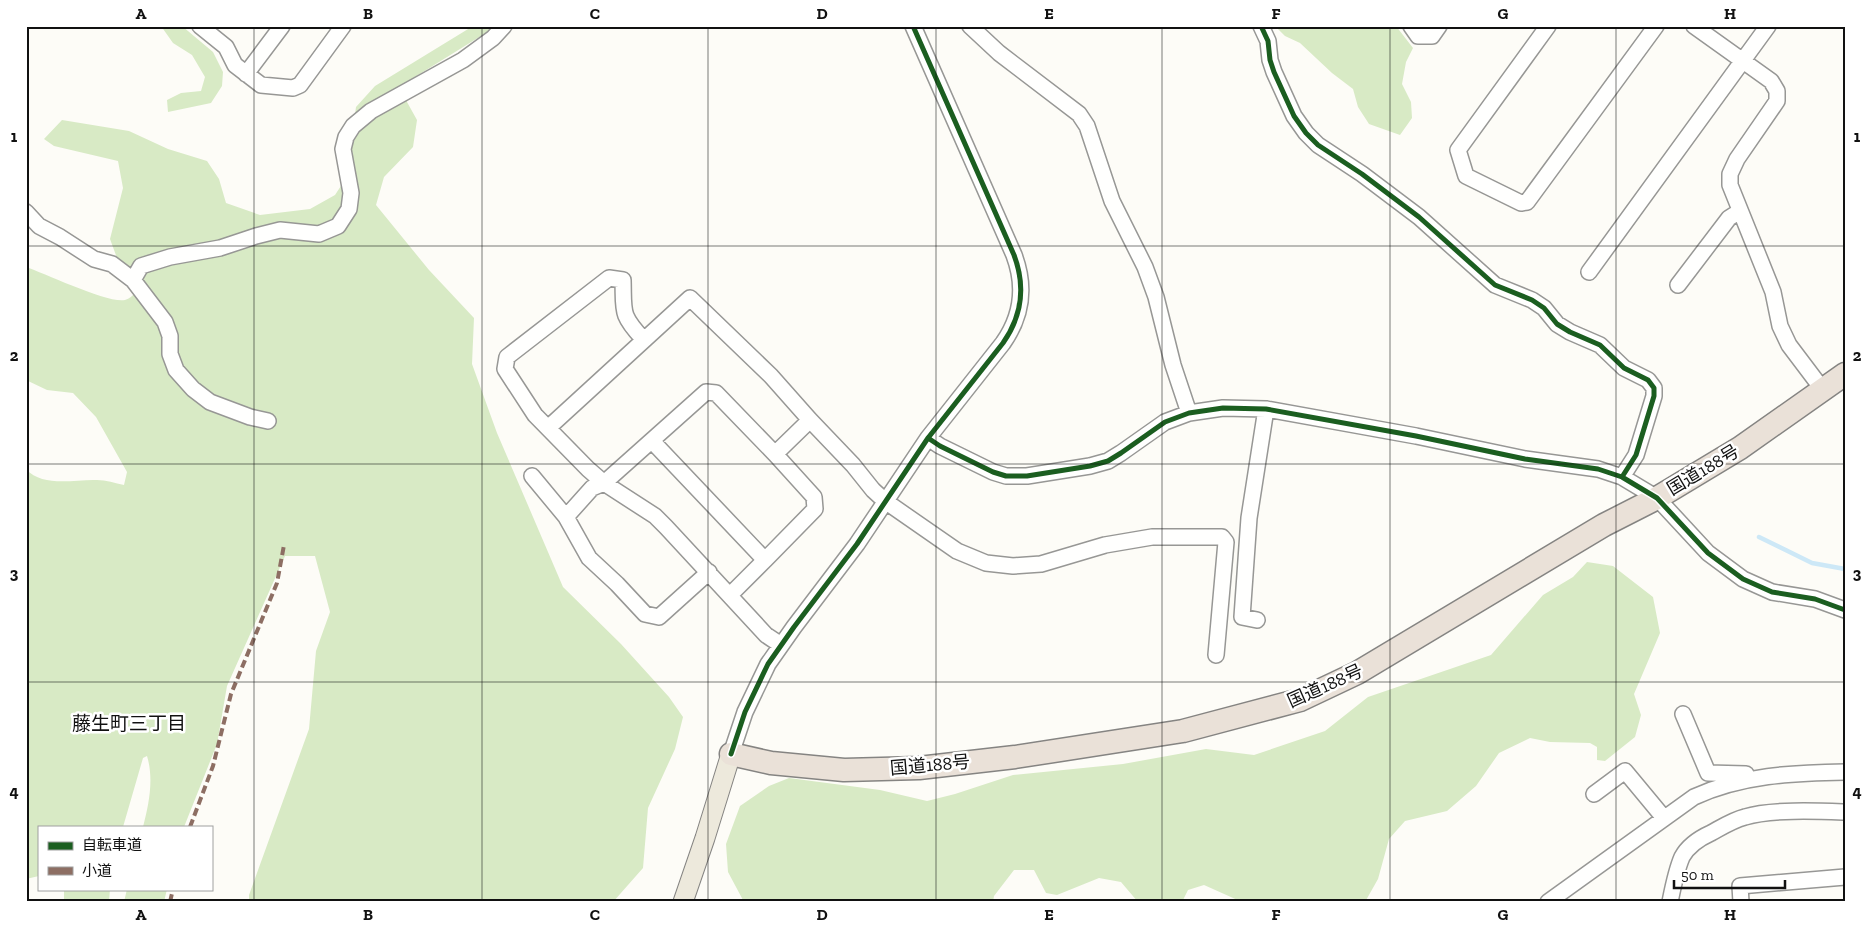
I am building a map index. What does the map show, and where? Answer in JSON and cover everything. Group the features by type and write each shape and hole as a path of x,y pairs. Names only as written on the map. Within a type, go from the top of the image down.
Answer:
{"highway":[{"name":"国道188号","path":"730,754 771,763 844,770 919,768 1015,757 1183,731 1300,700 1358,673 1604,525 1657,498 1740,448 1845,374"}],"main road":[{"path":"683,902 695,871 730,754"}],"street":[{"path":"200,26 226,47 235,65 261,85 293,88 300,85 343,26"},
{"path":"246,74 282,26"},
{"path":"133,280 141,266 170,257 220,248 280,230 319,234 338,226 349,209 351,193 343,149 346,137 354,126 371,111 463,60 493,38 504,26"},
{"path":"730,754 744,712 768,664 857,544 928,438 1010,332 1020,307 1021,281 1014,255 913,26"},
{"path":"970,26 999,53 1079,114 1087,126 1112,201 1145,267 1156,297 1189,413"},
{"path":"1261,26 1268,41 1270,60 1274,72 1294,116 1306,133 1318,145 1362,174 1420,217 1495,285 1532,300 1544,308 1557,324 1600,345 1624,368 1648,380 1654,388 1654,396 1636,455 1622,477"},
{"path":"1411,26 1418,36 1432,36 1439,26"},
{"path":"1548,26 1458,150 1466,176 1521,203 1527,202 1656,26"},
{"path":"1694,26 1772,81 1777,91 1777,101 1737,159 1730,174 1730,185 1773,292 1783,333 1789,345 1823,390"},
{"path":"1589,272 1768,26"},
{"path":"1678,285 1730,218 1740,211"},
{"path":"26,212 39,226 60,237 88,256 112,264 133,280 164,322 170,336 170,354 176,370 193,389 210,402 250,417 268,421"},
{"path":"643,339 627,322 624,312 624,280 609,278 507,357 505,369 536,416 604,483 655,516 766,635 781,645"},
{"path":"548,428 690,298 771,376 885,502 957,551 986,563 1014,566 1041,564 1105,545 1152,537 1222,537 1226,542 1216,655"},
{"path":"566,517 592,488 604,483 706,392 716,393 814,497 815,509 730,595"},
{"path":"928,438 940,446 993,472 1006,476 1027,476 1090,466 1108,461 1164,422 1189,413 1223,408 1266,409 1416,436 1524,460 1598,469 1622,477 1657,498 1708,553 1743,579 1772,592 1815,599 1845,610"},
{"path":"1257,620 1242,618 1249,518 1266,409"},
{"path":"775,454 810,420"},
{"path":"652,441 765,560"},
{"path":"532,476 566,517 589,558 645,614 658,617 709,572"},
{"path":"1683,714 1708,773 1747,774 1750,778"},
{"path":"1594,794 1624,771 1664,818"},
{"path":"1548,902 1694,797 1716,787 1750,778 1778,774 1845,772"},
{"path":"1670,902 1683,856 1697,840 1723,826 1746,816 1771,813 1845,812"},
{"path":"1740,902 1740,886 1845,877"}],"green space":[{"path":"161,26 182,26 213,52 223,72 222,86 211,103 168,112 167,100 181,93 201,91 205,77 192,55 173,43"},
{"path":"473,26 497,26 410,80 407,102 417,120 413,147 384,177 376,205 429,270 474,318 472,364 497,433 563,587 621,644 669,697 683,717 675,749 648,808 643,868 613,902 249,902 249,895 309,729 316,651 330,612 315,556 285,556 227,686 217,744 184,826 143,826 149,800 150,783 147,756 143,758 123,826 38,826 38,876 26,879 26,469 41,479 50,481 100,480 124,485 127,472 96,417 73,393 47,390 26,380 26,267 91,293 117,300 125,300 131,297 144,282 117,258 110,239 123,188 118,161 54,146 44,139 62,120 129,131 168,149 207,161 219,179 226,203 260,215 310,209 335,195 354,166 351,143 356,107 375,86"},
{"path":"1275,26 1396,26 1413,48 1406,62 1402,84 1411,102 1412,118 1400,135 1369,124 1358,107 1353,89 1332,73 1300,43 1285,36"},
{"path":"1587,562 1613,566 1653,597 1660,633 1634,694 1641,715 1635,737 1605,761 1597,760 1597,747 1590,743 1550,742 1530,738 1499,753 1476,786 1447,811 1405,821 1389,839 1378,879 1365,902 1242,902 1204,885 1188,890 1182,902 1138,902 1121,882 1099,878 1057,895 1046,893 1034,870 1014,870 994,896 993,902 744,902 728,872 726,844 740,806 769,786 789,778 880,790 927,801 1013,775 1123,764 1206,749 1254,755 1325,731 1368,697 1491,655 1543,595 1573,577"},
{"path":"64,890 110,890 109,902 64,902"},
{"path":"127,890 167,890 164,902 124,902"}],"waterway":[{"path":"1759,537 1812,563 1845,569"}],"marked path":[{"path":"190,826 213,766 231,694 277,583 284,545"},
{"path":"170,902 173,890"}],"cycle path":[{"path":"731,754 745,712 768,664 857,544 928,438 1003,343 1018,312 1021,290 1018,267 1014,255 913,26"},
{"path":"1261,26 1268,41 1270,60 1274,72 1294,116 1306,133 1318,145 1362,174 1419,217 1495,285 1532,300 1544,308 1557,324 1600,345 1624,368 1648,380 1654,388 1654,396 1636,455 1622,477"},
{"path":"928,438 940,446 993,472 1006,476 1027,476 1090,466 1108,461 1165,422 1189,413 1223,408 1266,409 1416,436 1525,459 1598,469 1622,477 1657,498 1708,553 1743,579 1772,592 1815,599 1845,610"}],"district":[{"name":"藤生町三丁目","path":"129,723"}]}
